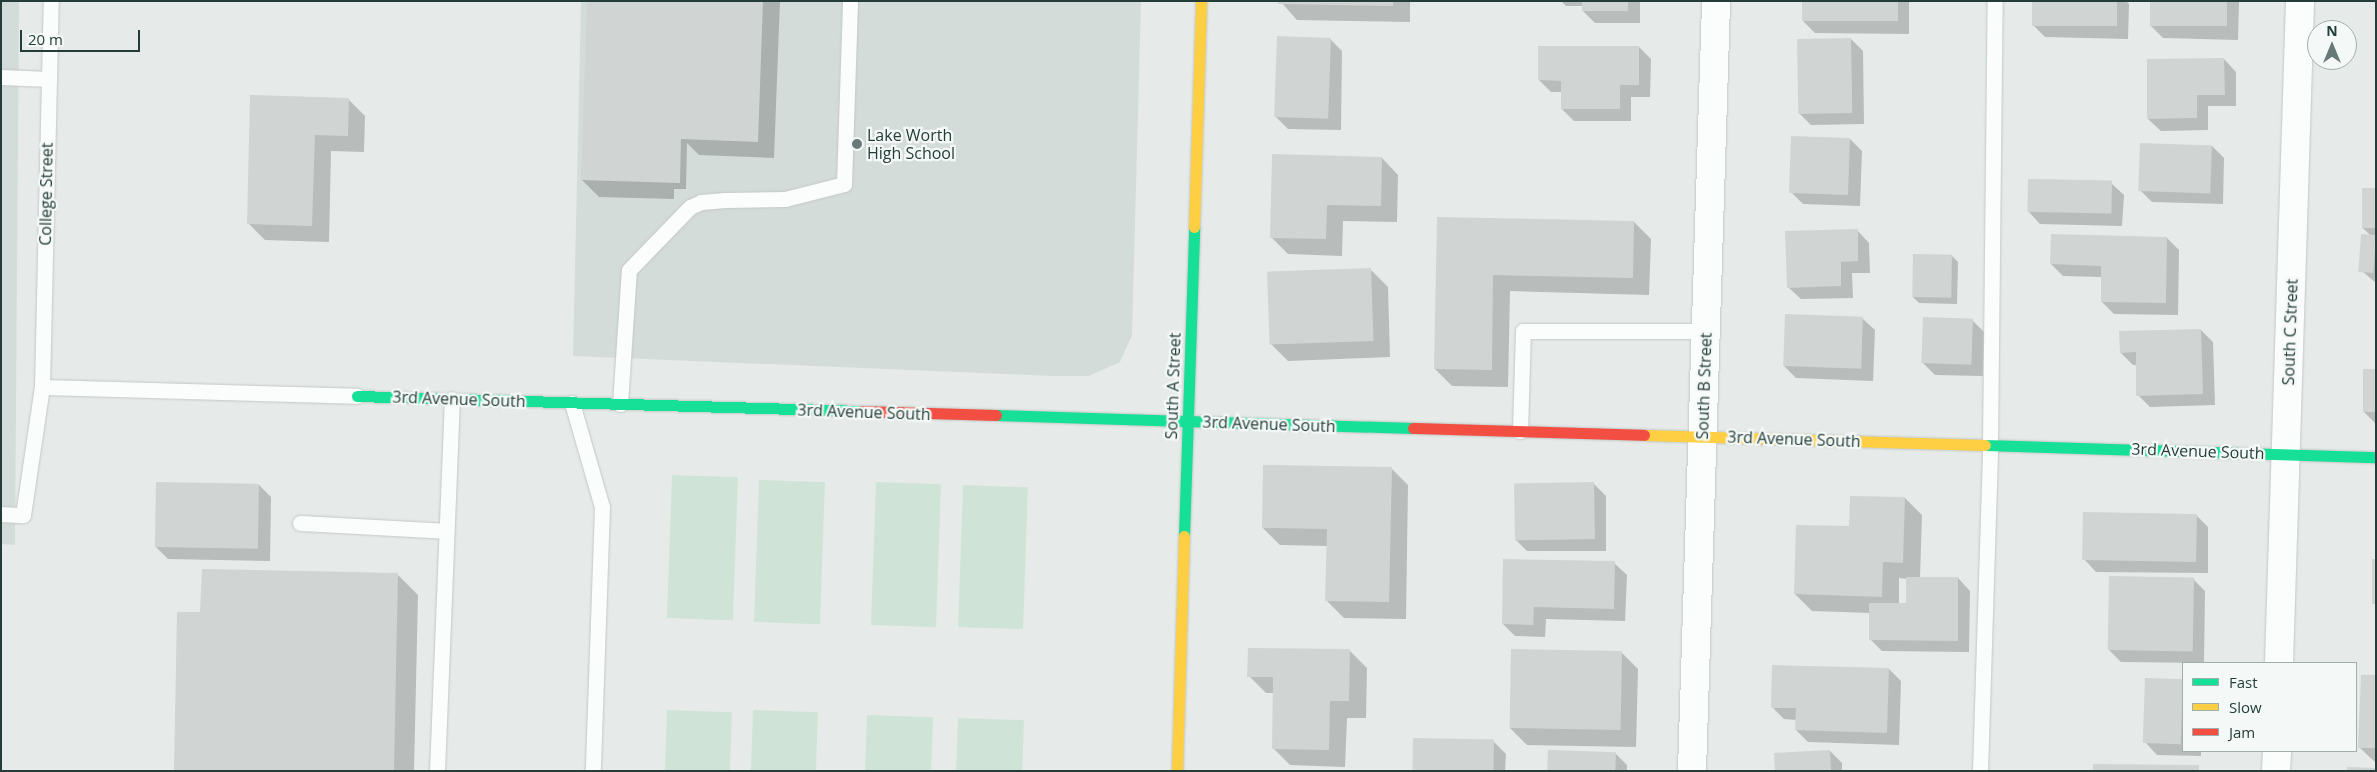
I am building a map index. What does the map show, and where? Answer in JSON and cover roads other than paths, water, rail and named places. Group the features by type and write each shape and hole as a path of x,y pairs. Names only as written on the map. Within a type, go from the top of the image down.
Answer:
{"street":[{"name":"South A Street","path":"1177,771 1202,1"},
{"name":"South B Street","path":"1692,771 1716,1"},
{"name":"South C Street","path":"2280,662 2300,1"},
{"name":"3rd Avenue South","path":"357,396 2376,457"},
{"path":"2276,771 2277,752"}],"lane":[{"name":"College Street","path":"1,514 23,515 42,387 51,1"},
{"path":"620,404 629,270 690,207 702,202 785,199 844,184 850,1"},
{"path":"1980,771 1990,445 1995,1"},
{"path":"1,77 49,79"},
{"path":"1520,431 1523,331 1706,331"},
{"name":"3rd Avenue South","path":"42,387 357,396"},
{"path":"437,771 452,399"},
{"path":"572,403 602,507 593,771"},
{"path":"300,523 446,531"}],"place":[{"name":"Lake Worth High School","path":"857,144"}]}
